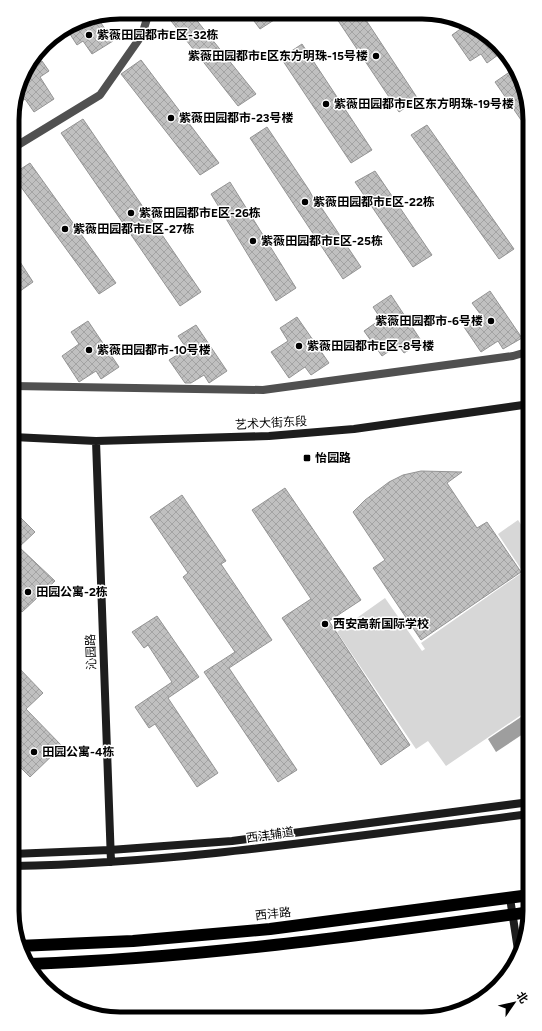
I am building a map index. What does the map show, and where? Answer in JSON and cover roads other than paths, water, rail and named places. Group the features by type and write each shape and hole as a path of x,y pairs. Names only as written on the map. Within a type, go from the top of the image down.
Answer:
{"highway":[{"name":"西沣路","path":"25,946 133,941 270,929 523,896"},
{"path":"34,964 94,962 210,953 304,943 523,913"}],"street":[{"path":"19,144 100,94 142,35 147,19"},
{"path":"19,386 263,390 513,356 523,353"},
{"name":"艺术大街东段","path":"19,437 96,441 269,436 354,429 523,405"},
{"name":"沁园路","path":"96,441 110,862"},
{"name":"西沣辅道","path":"19,854 110,850 232,841 523,803"},
{"name":"西沣辅道","path":"19,866 110,862 227,852 523,815"},
{"path":"510,898 517,946"}],"place":[{"name":"紫薇田园都市E区-32栋","path":"89,35"},
{"name":"紫薇田园都市E区东方明珠-15号楼","path":"376,56"},
{"name":"紫薇田园都市E区东方明珠-19号楼","path":"326,104"},
{"name":"紫薇田园都市-23号楼","path":"171,118"},
{"name":"紫薇田园都市E区-22栋","path":"305,202"},
{"name":"紫薇田园都市E区-26栋","path":"131,213"},
{"name":"紫薇田园都市E区-27栋","path":"65,229"},
{"name":"紫薇田园都市E区-25栋","path":"253,241"},
{"name":"紫薇田园都市-6号楼","path":"491,321"},
{"name":"紫薇田园都市E区-8号楼","path":"299,346"},
{"name":"紫薇田园都市-10号楼","path":"89,350"},
{"name":"怡园路","path":"307,458"},
{"name":"田园公寓-2栋","path":"28,592"},
{"name":"西安高新国际学校","path":"325,624"},
{"name":"田园公寓-4栋","path":"34,752"}]}
